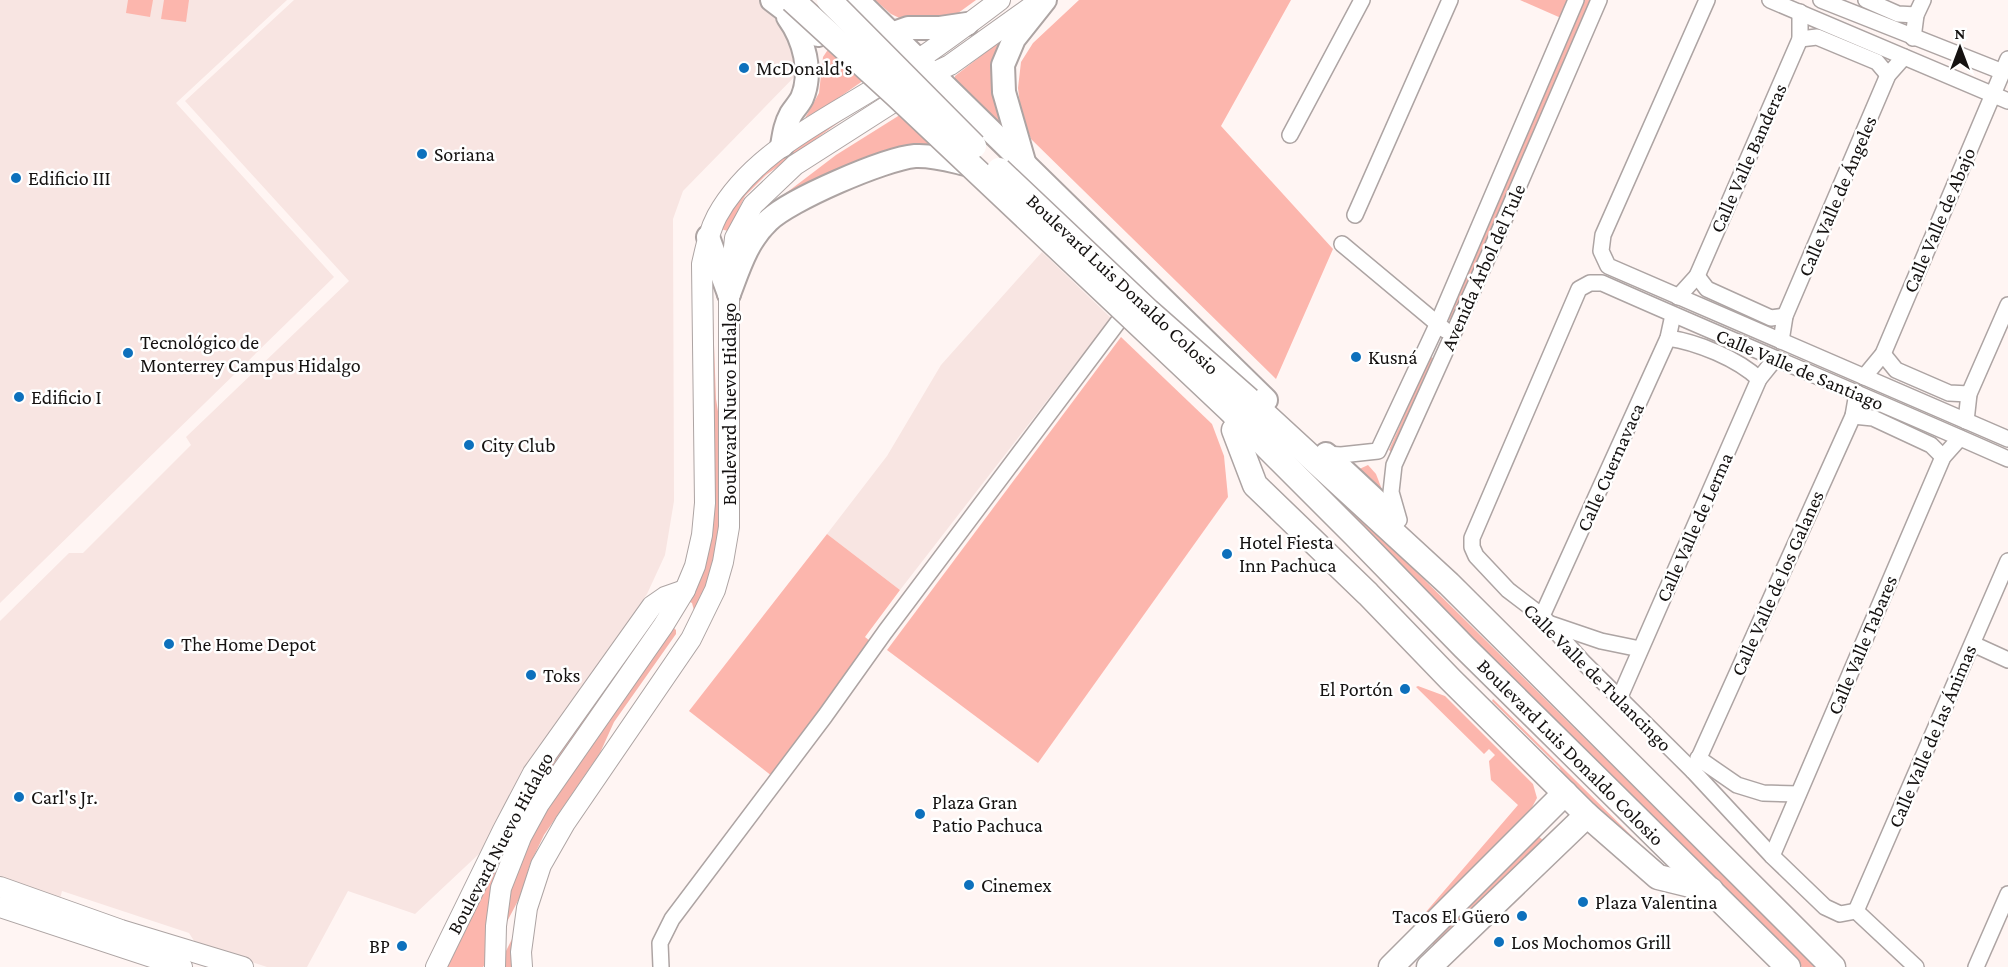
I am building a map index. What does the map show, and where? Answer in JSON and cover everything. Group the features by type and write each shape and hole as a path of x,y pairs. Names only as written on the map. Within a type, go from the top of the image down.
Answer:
{"main road":[{"name":"Boulevard Luis Donaldo Colosio","path":"829,0 909,83 1148,311 1238,414 1464,647 1788,967"},
{"name":"Boulevard Luis Donaldo Colosio","path":"857,0 891,34 918,72 1018,159 1254,390 1385,509 1404,538 1424,562"},
{"path":"1018,159 1004,92 1003,65 1014,39 1043,0"},
{"name":"Boulevard Luis Donaldo Colosio","path":"783,4 896,95 1238,414"},
{"name":"Boulevard Luis Donaldo Colosio","path":"783,4 890,91 977,172 1121,318 1449,584 1833,967"},
{"path":"782,146 785,127 801,100 806,86 804,47 797,28 783,4"},
{"path":"891,34 908,28 940,28 967,24"},
{"path":"977,172 974,157 980,147 985,144 994,143 1018,159"},
{"path":"729,294 753,239 767,221 785,207 865,171 914,156 936,157 977,172"},
{"path":"708,237 729,294"},
{"path":"1238,414 1255,485 1368,594 1450,680 1587,815 1658,877 1712,891"},
{"path":"1464,647 1473,685 1562,775 1565,793"},
{"path":"1390,967 1565,793"},
{"path":"1429,967 1587,815"}],"street":[{"path":"822,0 918,72 971,136 985,144"},
{"name":"Boulevard Nuevo Hidalgo","path":"918,72 950,65 1043,0"},
{"path":"1290,135 1362,0"},
{"path":"1355,215 1450,0"},
{"name":"Avenida Árbol del Tule","path":"1378,451 1437,325 1576,0"},
{"name":"Avenida Árbol del Tule","path":"1404,538 1391,492 1394,465 1599,0"},
{"name":"Calle Valle de Santiago","path":"1707,0 1603,235 1601,251 1608,266 2008,440"},
{"path":"1770,0 2008,101"},
{"path":"1821,0 1913,38 2005,66"},
{"path":"1866,0 1898,14 1916,15"},
{"path":"1913,38 1916,15 1923,0"},
{"name":"Boulevard Nuevo Hidalgo","path":"522,967 521,952 527,908 541,865 565,823 691,639 715,590 729,527 729,294 735,238 753,205 795,165 918,72 967,24 998,1"},
{"name":"Calle Valle Banderas","path":"1678,297 1697,276 1800,39 1800,12"},
{"path":"1852,35 1860,17"},
{"path":"1800,39 1817,37 1877,62 1888,75"},
{"name":"Calle Valle de Ángeles","path":"1781,341 1785,316 1888,75 1904,57"},
{"name":"Calle Valle de Abajo","path":"1864,377 1883,354 2005,66"},
{"name":"Boulevard Nuevo Hidalgo","path":"493,965 501,888 512,834 539,804 670,614 686,590 695,566 702,535 705,503 702,264 708,237 717,216 730,196 752,172 782,146 890,91"},
{"path":"1342,244 1437,325 1453,335"},
{"path":"1697,276 1707,289 1771,318 1785,316"},
{"name":"Calle Valle de Santiago","path":"1590,284 1602,284 2008,459"},
{"name":"Calle Valle de Tulancingo","path":"1590,284 1580,289 1472,538 1472,547 1476,556 1508,590 1546,620 1619,699 1696,765 1772,856 1825,907 1840,914 1856,912"},
{"path":"1966,421 1969,394 2008,305"},
{"name":"Calle Cuernavaca","path":"1546,620 1668,338 1673,315"},
{"path":"661,967 660,943 672,919 1121,318"},
{"path":"1723,337 1730,319"},
{"path":"1668,338 1685,340 1747,367 1759,378"},
{"path":"1427,346 1444,356"},
{"path":"1883,354 1896,370 1949,393 1969,394"},
{"name":"Calle Valle de Lerma","path":"1619,699 1759,378 1775,359"},
{"name":"Calle Valle de los Galanes","path":"1696,765 1853,416 1857,393"},
{"path":"1907,414 1913,399"},
{"path":"1853,416 1873,418 1931,445 1943,457"},
{"name":"Calle Valle Tabares","path":"1772,856 1943,457 1960,438"},
{"path":"1325,454 1341,455 1378,451 1394,465"},
{"name":"Calle Valle de las Ánimas","path":"1856,912 2008,561"},
{"name":"Boulevard Nuevo Hidalgo","path":"436,967 512,834 543,758 652,606 665,597 686,590"},
{"path":"648,611 656,610 670,614 687,627 691,639"},
{"path":"1546,620 1601,641 1640,649"},
{"path":"1972,644 2008,660"},
{"path":"539,804 543,758"},
{"path":"1696,765 1737,785 1763,793 1798,794"},
{"path":"0,887 121,930 243,967"},
{"path":"1978,966 2008,894"},
{"path":"0,907 183,967"},
{"name":"Boulevard Nuevo Hidalgo","path":"493,965 527,908"},
{"path":"1856,912 1916,967"}],"shaded area":[{"name":"Tecnológico de Monterrey Campus Hidalgo","path":"0,0 287,0 176,103 334,277 0,603"},
{"path":"128,0 153,0 150,17 126,13"},
{"path":"164,0 189,0 186,22 161,19"},
{"path":"294,0 763,0 784,21 800,71 683,191 673,219 674,501 665,555 647,594 536,757 481,852 415,914 348,891 307,967 267,967 196,944 189,933 62,891 60,899 0,879 0,621 69,553 83,553 191,445 186,437 349,281 185,101"},
{"path":"875,0 976,0 954,16 908,22 891,14"},
{"path":"1079,0 1291,0 1221,126 1333,249 1276,379 1031,139 1021,113 1018,88 1021,62 1033,43"},
{"path":"1520,0 1570,0 1561,18"},
{"path":"1585,0 1592,0 1453,322 1446,318"},
{"path":"1008,35 1008,131 955,80 955,76"},
{"path":"829,48 867,78 805,118 819,93 823,57"},
{"path":"874,97 766,175 745,196 728,231 717,228 741,193 769,167"},
{"path":"903,113 943,151 750,229 773,203 836,155"},
{"path":"1042,252 1111,318 900,590 827,534 887,456 941,365"},
{"path":"709,291 712,291 716,399 723,442 719,555 695,614 692,603 686,600 696,579"},
{"path":"1121,337 1212,424 1224,456 1228,497 1038,763 887,650"},
{"path":"1430,357 1436,359 1394,454 1389,450"},
{"path":"1270,432 1377,533 1816,967 1802,967 1370,539"},
{"path":"1368,465 1376,474 1386,500 1353,472"},
{"path":"827,534 900,590 865,637 876,646 777,780 689,711"},
{"path":"652,617 659,619 546,778 546,771"},
{"path":"673,627 676,634 614,722 600,753 544,835 530,864 521,895 501,933 505,900 533,827"},
{"path":"1416,687 1445,696 1533,784 1537,798 1530,811 1427,914 1425,913 1518,805 1491,780 1489,761 1495,755 1489,749 1484,754"},
{"path":"1493,699 1644,848 1642,849 1566,779 1559,767 1492,701"},
{"path":"1538,836 1544,841 1437,948 1431,943"},
{"path":"497,865 500,868 487,961 483,967 441,967"},
{"path":"515,933 514,967 501,967 501,961"}],"place":[{"name":"McDonald's","path":"744,68"},
{"name":"Soriana","path":"422,154"},
{"name":"Edificio III","path":"16,178"},
{"name":"Tecnológico de Monterrey Campus Hidalgo","path":"128,353"},
{"name":"Kusná","path":"1356,357"},
{"name":"Edificio I","path":"19,397"},
{"name":"City Club","path":"469,445"},
{"name":"Hotel Fiesta Inn Pachuca","path":"1227,554"},
{"name":"The Home Depot","path":"169,644"},
{"name":"Toks","path":"531,675"},
{"name":"El Portón","path":"1405,689"},
{"name":"Carl's Jr.","path":"19,797"},
{"name":"Plaza Gran Patio Pachuca","path":"920,814"},
{"name":"Cinemex","path":"969,885"},
{"name":"Plaza Valentina","path":"1583,902"},
{"name":"Tacos El Güero","path":"1522,916"},
{"name":"Los Mochomos Grill","path":"1499,942"},
{"name":"BP","path":"402,946"}]}
